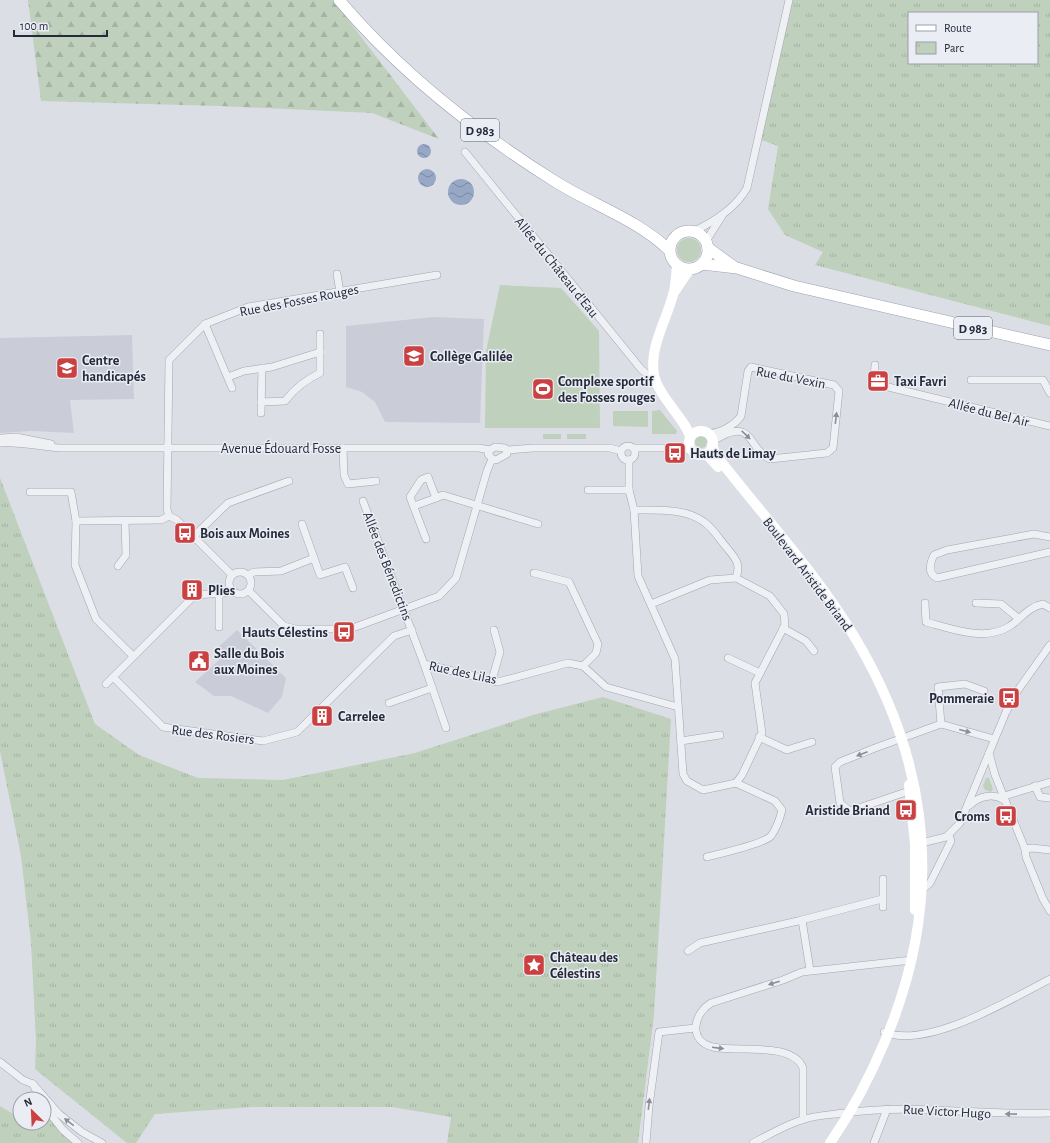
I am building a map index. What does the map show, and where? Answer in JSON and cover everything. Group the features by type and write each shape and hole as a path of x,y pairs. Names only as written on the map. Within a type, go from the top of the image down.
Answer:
{"main road":[{"name":"D 983","path":"339,0 411,75 485,134 572,192 644,230 669,250"},
{"name":"D 983","path":"644,230 675,236"},
{"path":"692,232 703,236 707,245 708,254 702,264 690,269 677,265 670,257 669,250 675,236 692,232"},
{"name":"D 983","path":"707,245 722,259 737,268"},
{"name":"D 983","path":"702,264 737,268 794,286 1050,346"},
{"name":"Boulevard Aristide Briand","path":"677,265 673,295 654,351 654,375 661,392 688,431 693,446 709,457 728,479 800,566 831,607 869,669 900,740 919,843 926,886 910,960 886,1033 848,1112 830,1143"},
{"name":"Boulevard Aristide Briand","path":"673,295 690,269"},
{"name":"Boulevard Aristide Briand","path":"661,392 694,428 708,438 716,455 812,575 848,626 877,678 900,740 919,806 919,843 910,960"},
{"path":"693,434 708,438 708,452 693,446 693,434"},
{"name":"Boulevard Aristide Briand","path":"825,1143 848,1112"}],"street":[{"path":"692,232 725,213 735,204 747,188 789,0"},
{"name":"Allée du Château d'Eau","path":"464,152 641,369 648,375 654,375"},
{"path":"707,245 725,213"},
{"path":"337,274 340,292"},
{"name":"Rue des Fosses Rouges","path":"169,516 167,510 169,360 205,324 248,307 437,275"},
{"path":"205,324 232,388"},
{"path":"261,402 285,401 293,390 302,382 320,373 320,334"},
{"path":"228,377 244,371 262,368 320,352"},
{"name":"Allée du Bel Air","path":"874,365 874,378 880,385 1050,426"},
{"name":"Rue du Vexin","path":"751,367 834,385 838,388 839,391 833,448 827,453 770,459 764,457 748,436 740,430 735,430 708,438 711,434 737,422 741,416 748,371 751,367"},
{"path":"261,413 262,368"},
{"path":"971,380 1043,380 1050,393"},
{"name":"Avenue Édouard Fosse","path":"0,439 16,437 73,447"},
{"name":"Avenue Édouard Fosse","path":"0,443 13,442 38,447 482,448 490,450 501,447 507,450"},
{"path":"629,460 623,458 622,451 626,446 634,448 676,448 693,446"},
{"path":"343,448 344,475 348,484 376,481"},
{"path":"490,450 488,454 492,459 496,460 504,456 507,450 533,448 610,448 622,451"},
{"path":"629,460 634,457 634,448"},
{"path":"248,591 289,628 350,629 439,596 453,582 458,574 492,459"},
{"path":"629,460 629,490 634,510 638,576 675,659 683,774 686,781 703,790 736,783 775,801 782,810 780,818 771,836 760,842 707,857"},
{"path":"426,539 410,497 420,480 428,477 436,498"},
{"path":"194,536 228,503 289,480"},
{"path":"588,490 629,490"},
{"path":"30,492 71,492 76,521 75,565 96,619 133,656"},
{"path":"414,506 444,495 538,524"},
{"name":"Allée des Bénedictins","path":"363,501 412,630"},
{"path":"634,510 682,512 704,522 736,559 740,569 736,578"},
{"path":"76,521 160,520 169,516 177,520 232,575"},
{"path":"118,566 126,555 125,521"},
{"path":"302,524 320,575 344,567 353,588"},
{"path":"1050,536 1034,534 947,550 934,555 930,562 930,570 933,576 937,578 1050,552"},
{"path":"232,591 229,585 232,575 238,571 248,574 254,572 281,571 314,558"},
{"path":"534,573 569,582 598,644 596,653 583,666 606,687 678,707"},
{"path":"106,684 195,595 232,591 242,594 248,591 252,581 248,574"},
{"path":"651,604 710,580 736,578 770,596 784,614 785,625 756,683 762,733 742,775 736,783"},
{"path":"219,593 219,627"},
{"path":"925,603 926,622 968,633 992,633 1004,629 1033,606 1043,604 1050,608"},
{"path":"976,603 1001,604 1018,618"},
{"path":"783,628 806,641 814,651"},
{"name":"Rue des Lilas","path":"412,630 424,664 498,682 568,663 583,666"},
{"name":"Rue des Rosiers","path":"113,677 163,728 263,740 298,732 394,636 412,630"},
{"path":"492,680 500,652 494,630"},
{"path":"919,843 949,835 960,823 979,780 994,739 1012,700 1050,645"},
{"path":"728,658 760,673"},
{"path":"424,664 446,728"},
{"path":"940,724 938,687 965,684 984,690"},
{"path":"389,703 432,688"},
{"path":"909,791 850,811 840,803 835,767 840,762 900,740 931,726 940,724 994,739"},
{"path":"681,740 720,735"},
{"path":"760,737 787,750 812,742"},
{"path":"989,753 1000,787 998,797"},
{"path":"979,780 988,771 993,772 995,775"},
{"path":"979,780 981,792 998,797"},
{"path":"968,807 977,799 998,797 1050,782"},
{"path":"1035,786 1040,797 1050,798"},
{"path":"1000,787 998,797 1025,850 1026,857 1043,899 1050,909"},
{"path":"926,886 951,842 949,835"},
{"path":"1025,850 1032,848 1050,850"},
{"path":"883,878 883,907"},
{"path":"688,951 700,943 802,920 882,899"},
{"path":"802,920 810,970"},
{"path":"804,1119 803,1068 800,1061 795,1057 760,1050 715,1048 704,1042 695,1028 698,1014 703,1008 711,1003 810,970 910,960"},
{"path":"886,1033 902,1037 956,1026 979,1016 1050,979"},
{"path":"646,1143 649,1106 659,1032 695,1028"},
{"path":"0,1062 23,1080 33,1084 59,1114 82,1132 102,1143"},
{"path":"33,1084 36,1091"},
{"path":"874,1143 887,1109"},
{"name":"Rue Victor Hugo","path":"753,1143 786,1126 804,1119 848,1112 887,1109 934,1109 1012,1114 1050,1113"},
{"path":"52,1116 63,1130 78,1143"}],"shaded area":[{"name":"Collège Galilée","path":"433,317 484,319 480,423 385,422 375,402 362,392 346,387 346,326"},
{"name":"Centre handicapés","path":"132,335 134,399 70,400 74,433 31,431 0,433 0,338"},
{"path":"237,630 286,678 282,697 268,713 231,696 214,696 195,682 219,660 213,652"}],"green space":[{"path":"28,0 333,0 439,139 372,113 220,106 41,101"},
{"path":"792,0 1050,0 1050,326 815,265 823,252 785,235 768,209 778,146 761,140"},
{"path":"689,238 698,241 701,250 698,259 689,262 680,259 677,250 680,241"},
{"name":"Complexe sportif des Fosses rouges","path":"500,285 561,288 599,331 600,428 485,428 486,351"},
{"path":"660,410 677,431 676,434 652,434 652,411"},
{"path":"613,411 648,411 648,427 613,426"},
{"path":"543,434 561,434 561,439 543,439"},
{"path":"567,434 586,434 586,439 567,439"},
{"path":"699,436 703,436 707,442 703,448 699,448 695,444 695,440"},
{"name":"Château des Célestins","path":"0,478 95,724 139,755 198,778 283,780 415,753 533,715 603,697 671,719 654,1015 638,1143 447,1143 451,1117 392,1107 252,1107 155,1114 136,1143 127,1143 35,1069 36,1041 31,942 21,856 0,751"},
{"path":"986,778 989,778 993,789 991,792 985,790 983,786"},
{"path":"0,1106 12,1113 12,1131 52,1131 52,1120 74,1143 0,1143"}],"water":[{"path":"421,144 427,144 431,148 431,154 427,158 421,158 417,154 417,148"},
{"path":"427,169 433,172 436,178 433,184 427,187 421,184 418,178 421,172"},
{"path":"461,179 470,183 474,192 470,201 461,205 452,201 448,192 452,183"}],"place":[{"name":"Collège Galilée","path":"414,356"},
{"name":"Centre handicapés","path":"67,368"},
{"name":"Taxi Favri","path":"878,381"},
{"name":"Complexe sportif des Fosses rouges","path":"543,389"},
{"name":"Hauts de Limay","path":"675,453"},
{"name":"Bois aux Moines","path":"185,533"},
{"name":"Plies","path":"192,590"},
{"name":"Hauts Célestins","path":"344,632"},
{"name":"Salle du Bois aux Moines","path":"199,661"},
{"name":"Pommeraie","path":"1009,698"},
{"name":"Carrelee","path":"322,716"},
{"name":"Aristide Briand","path":"906,810"},
{"name":"Croms","path":"1006,816"},
{"name":"Château des Célestins","path":"534,965"}]}
